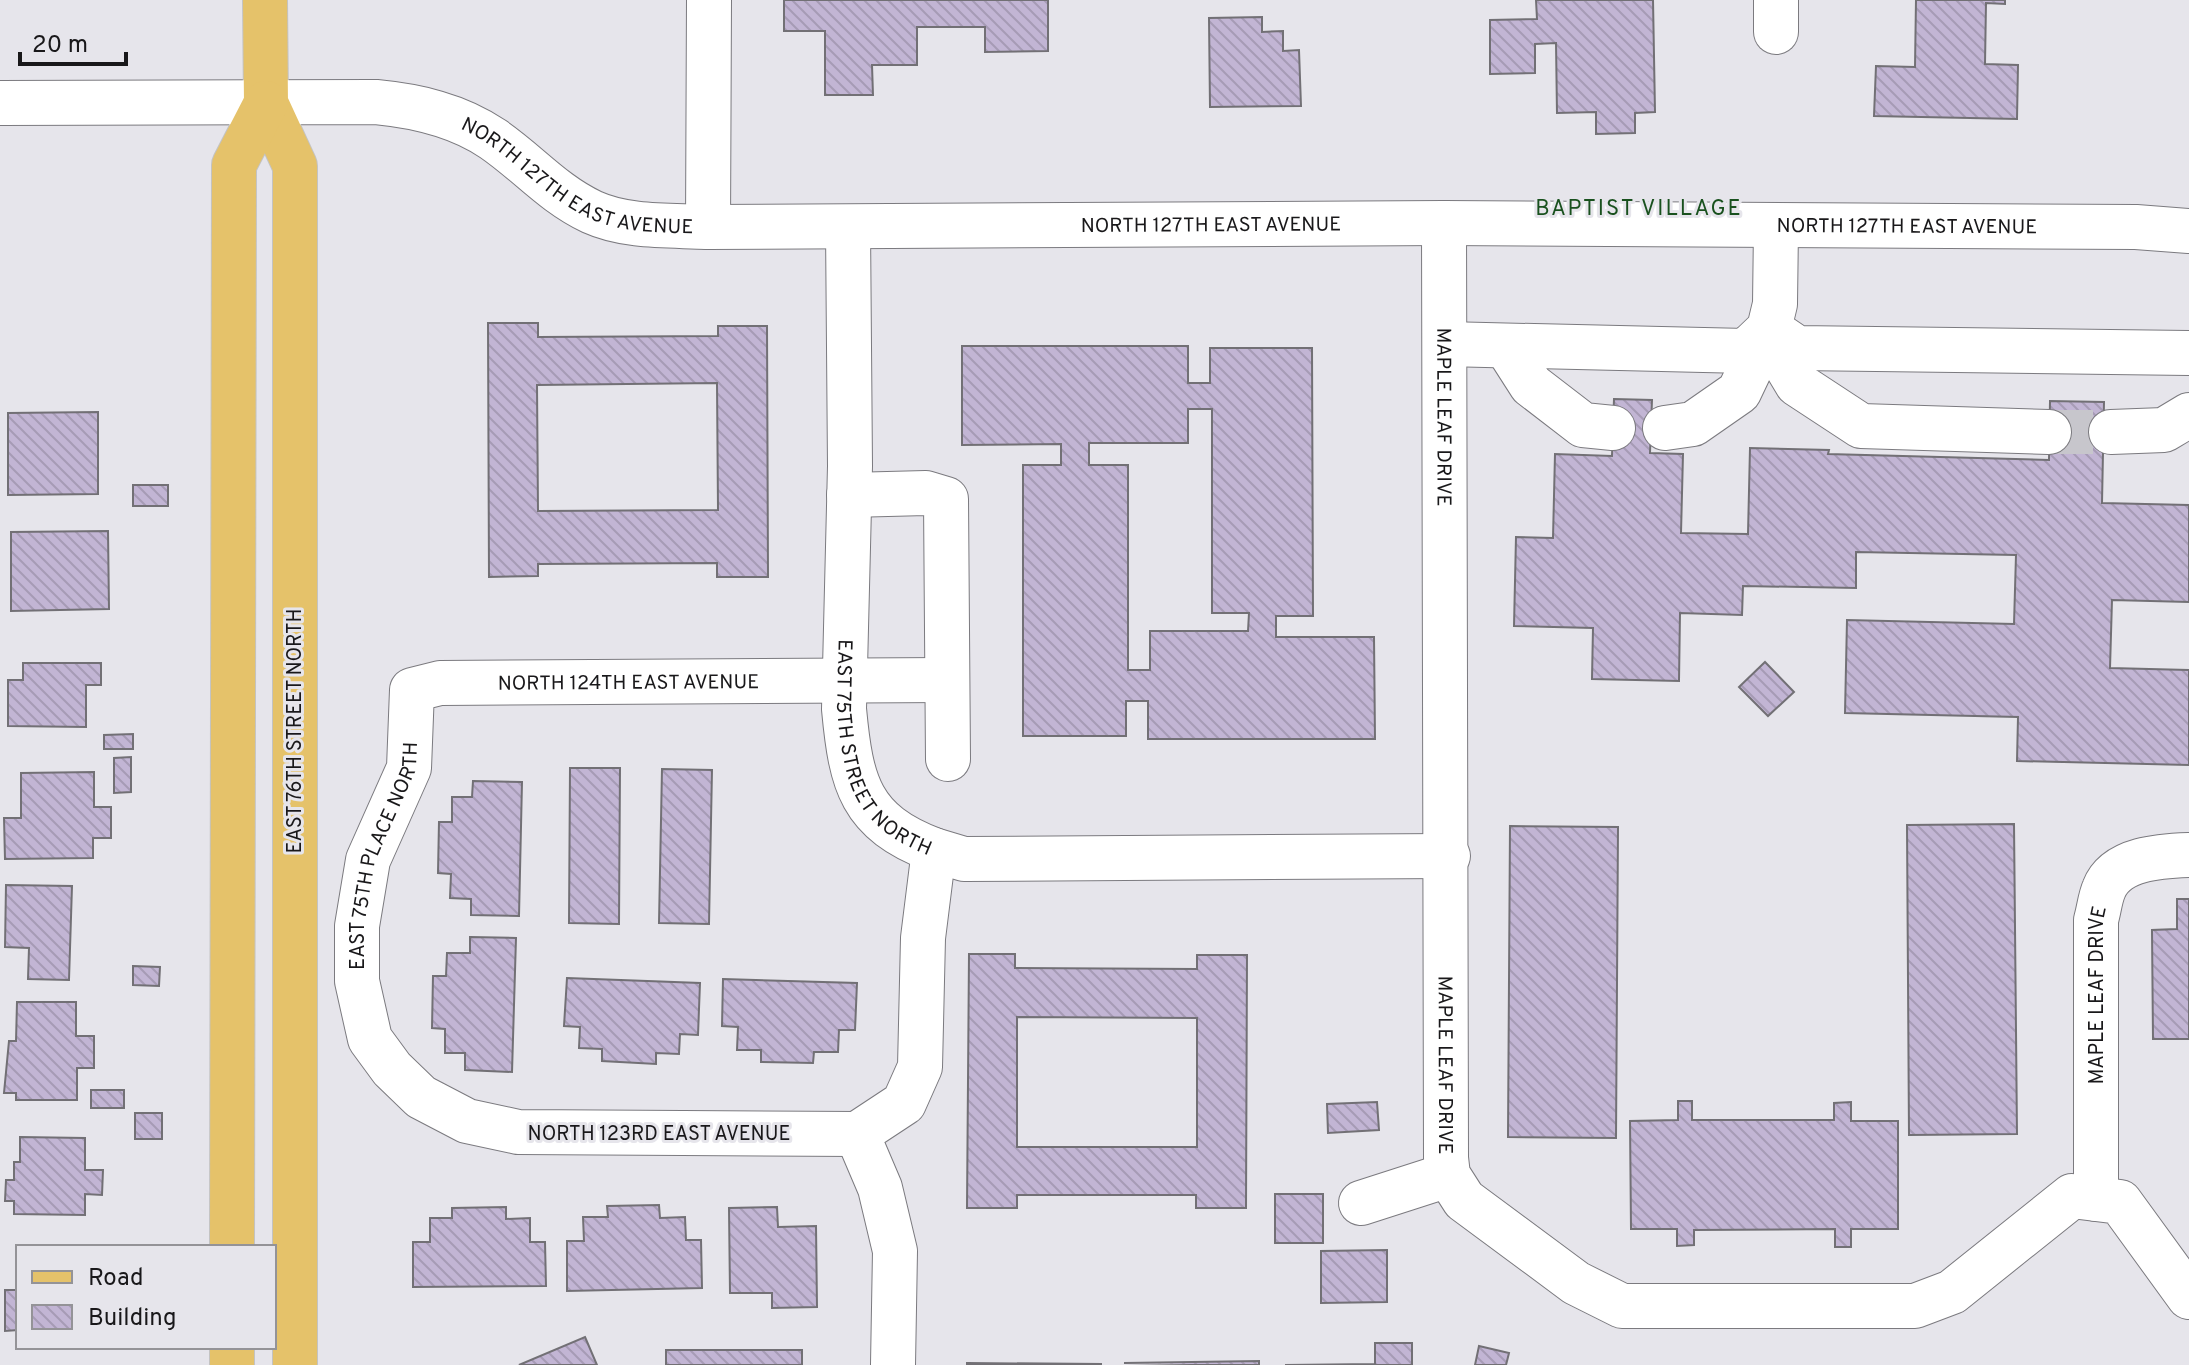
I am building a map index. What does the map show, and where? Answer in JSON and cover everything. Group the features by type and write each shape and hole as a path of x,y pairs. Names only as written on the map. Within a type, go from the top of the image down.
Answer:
{"main road":[{"name":"EAST 76TH STREET NORTH","path":"265,0 266,103 295,166 295,1365"},
{"name":"EAST 76TH STREET NORTH","path":"232,1245 234,165 266,103"}],"street":[{"path":"708,227 709,0"},
{"name":"NORTH 127TH EAST AVENUE","path":"0,103 415,106 453,119 493,139 547,186 595,213 638,224 848,227 1444,223 1776,228 2136,227 2189,231"},
{"name":"MAPLE LEAF DRIVE","path":"1444,223 1448,1175 1464,1200 1576,1283 1622,1306 1915,1306 1952,1292 2072,1196 2096,1199 2096,920 2105,885 2129,864 2160,856 2189,855"},
{"name":"EAST 75TH STREET NORTH","path":"848,227 849,495 845,681 848,746 857,783 880,823 905,839 934,850 923,938 920,1067 904,1103 857,1134"},
{"path":"1665,428 1693,424 1739,392 1768,331 1775,304 1776,228"},
{"path":"1445,344 1746,351 1768,331"},
{"path":"1768,331 1797,348 2189,353"},
{"path":"1768,331 1797,384 1861,426 2049,432"},
{"path":"1506,346 1531,385 1583,425 1613,428"},
{"path":"2111,432 2164,430 2189,415"},
{"path":"849,495 926,493 946,499 948,759"},
{"name":"NORTH 124TH EAST AVENUE","path":"412,690 440,683 947,680"},
{"name":"EAST 75TH PLACE NORTH","path":"412,690 409,768 368,860 357,926 357,981 370,1039 392,1069 421,1097"},
{"path":"934,850 964,859 1448,856"},
{"name":"NORTH 123RD EAST AVENUE","path":"421,1097 467,1121 518,1132 857,1134"},
{"path":"857,1134 880,1188 895,1251 893,1365"},
{"path":"1361,1203 1448,1175"},
{"path":"2096,1199 2120,1202 2189,1297"}],"building":[{"path":"784,0 1048,0 1048,51 985,52 985,27 917,27 917,65 872,65 873,95 825,95 825,31 784,31"},
{"path":"1536,0 1653,0 1655,112 1635,113 1635,133 1596,134 1596,112 1557,113 1556,43 1535,44 1535,73 1490,74 1490,20 1537,19"},
{"path":"1916,0 2005,0 2005,4 1986,3 1985,64 2018,65 2017,119 1874,116 1876,66 1915,67"},
{"path":"1262,17 1262,32 1283,31 1283,51 1299,50 1301,106 1210,107 1209,18"},
{"path":"488,323 538,323 538,337 718,336 718,326 767,326 768,577 717,577 717,563 538,564 538,576 489,577","holes":["717,383 718,510 538,511 537,385"]},
{"path":"962,346 1188,346 1188,383 1210,383 1210,348 1312,348 1313,616 1276,616 1276,637 1374,637 1375,739 1148,739 1148,701 1126,701 1126,736 1023,736 1023,465 1061,465 1061,444 962,445","holes":["1188,409 1212,409 1212,613 1249,613 1248,631 1150,631 1150,670 1128,670 1128,465 1089,465 1089,443 1188,443"]},
{"path":"1614,399 1652,400 1650,453 1683,454 1681,533 1748,534 1750,448 1829,450 1828,454 2049,460 2050,401 2104,402 2102,503 2189,505 2189,602 2112,600 2110,668 2189,670 2189,765 2017,761 2018,717 1845,713 1847,620 2014,624 2016,555 1856,552 1856,588 1743,586 1742,615 1680,613 1679,681 1592,679 1593,628 1514,626 1516,537 1553,538 1555,454 1612,456"},
{"path":"98,412 98,494 8,495 8,413"},
{"path":"133,485 168,485 168,506 133,506"},
{"path":"108,531 109,609 11,611 11,532"},
{"path":"1765,662 1794,692 1768,716 1739,687"},
{"path":"23,663 101,663 101,685 86,685 86,727 8,726 8,680 23,680"},
{"path":"133,734 133,749 104,749 104,735"},
{"path":"131,757 131,792 114,793 114,758"},
{"path":"570,768 620,768 619,924 569,923"},
{"path":"662,769 712,770 709,924 659,923"},
{"path":"94,772 94,807 111,807 111,838 93,838 93,858 5,859 4,818 21,818 21,773"},
{"path":"473,781 522,782 519,916 471,915 471,899 450,898 451,874 438,873 439,822 452,822 452,797 472,797"},
{"path":"2014,824 2017,1134 1909,1135 1907,825"},
{"path":"1510,826 1618,827 1616,1138 1508,1137"},
{"path":"6,885 72,886 69,980 28,979 29,948 5,947"},
{"path":"2177,899 2189,899 2189,1039 2153,1039 2152,930 2177,929"},
{"path":"470,937 516,938 512,1072 465,1070 465,1053 445,1053 445,1029 432,1028 433,976 446,976 447,953 470,953"},
{"path":"969,954 1015,954 1015,968 1197,969 1197,955 1247,955 1246,1208 1196,1208 1196,1195 1017,1195 1017,1208 967,1208","holes":["1017,1017 1197,1018 1197,1147 1017,1147"]},
{"path":"133,966 160,967 159,986 133,985"},
{"path":"567,978 700,983 698,1035 680,1034 679,1054 656,1053 656,1064 602,1061 602,1049 579,1048 580,1027 564,1026"},
{"path":"723,979 857,983 855,1030 839,1030 838,1052 814,1052 813,1063 761,1062 761,1050 737,1050 738,1027 722,1026"},
{"path":"17,1002 76,1002 76,1036 94,1036 94,1068 77,1068 77,1100 16,1100 16,1093 4,1093 9,1041 16,1041"},
{"path":"91,1090 124,1090 124,1108 91,1108"},
{"path":"1678,1101 1692,1101 1692,1120 1834,1120 1834,1103 1851,1102 1851,1121 1898,1121 1898,1229 1851,1229 1851,1247 1835,1247 1835,1229 1694,1230 1694,1245 1677,1246 1677,1229 1631,1229 1630,1121 1678,1120"},
{"path":"1377,1102 1379,1130 1328,1133 1327,1104"},
{"path":"135,1113 162,1113 162,1139 135,1139"},
{"path":"20,1137 85,1138 85,1170 103,1170 102,1195 85,1194 85,1215 14,1214 14,1201 5,1201 6,1180 14,1180 14,1162 20,1162"},
{"path":"1275,1194 1323,1194 1323,1243 1275,1243"},
{"path":"659,1205 660,1218 685,1217 686,1240 701,1240 702,1288 567,1291 567,1241 584,1241 583,1217 608,1217 607,1206"},
{"path":"506,1207 506,1219 530,1218 530,1242 545,1242 546,1286 413,1287 413,1242 430,1242 430,1218 452,1218 452,1208"},
{"path":"777,1207 778,1227 816,1226 817,1307 772,1308 772,1293 730,1293 729,1208"},
{"path":"1387,1250 1387,1302 1321,1303 1321,1251"},
{"path":"5,1290 16,1290 16,1330 5,1331"},
{"path":"585,1337 597,1365 519,1365"},
{"path":"1375,1343 1412,1343 1412,1365 1285,1365 1375,1364"},
{"path":"1479,1346 1509,1353 1506,1365 1475,1365"},
{"path":"666,1350 802,1350 802,1365 666,1365"},
{"path":"1259,1361 1259,1365 1124,1363"},
{"path":"967,1363 1102,1364 967,1365"}],"tunnel":[{"path":"2049,432 2111,432"}],"district":[{"name":"BAPTIST VILLAGE","path":"1639,207"}]}
